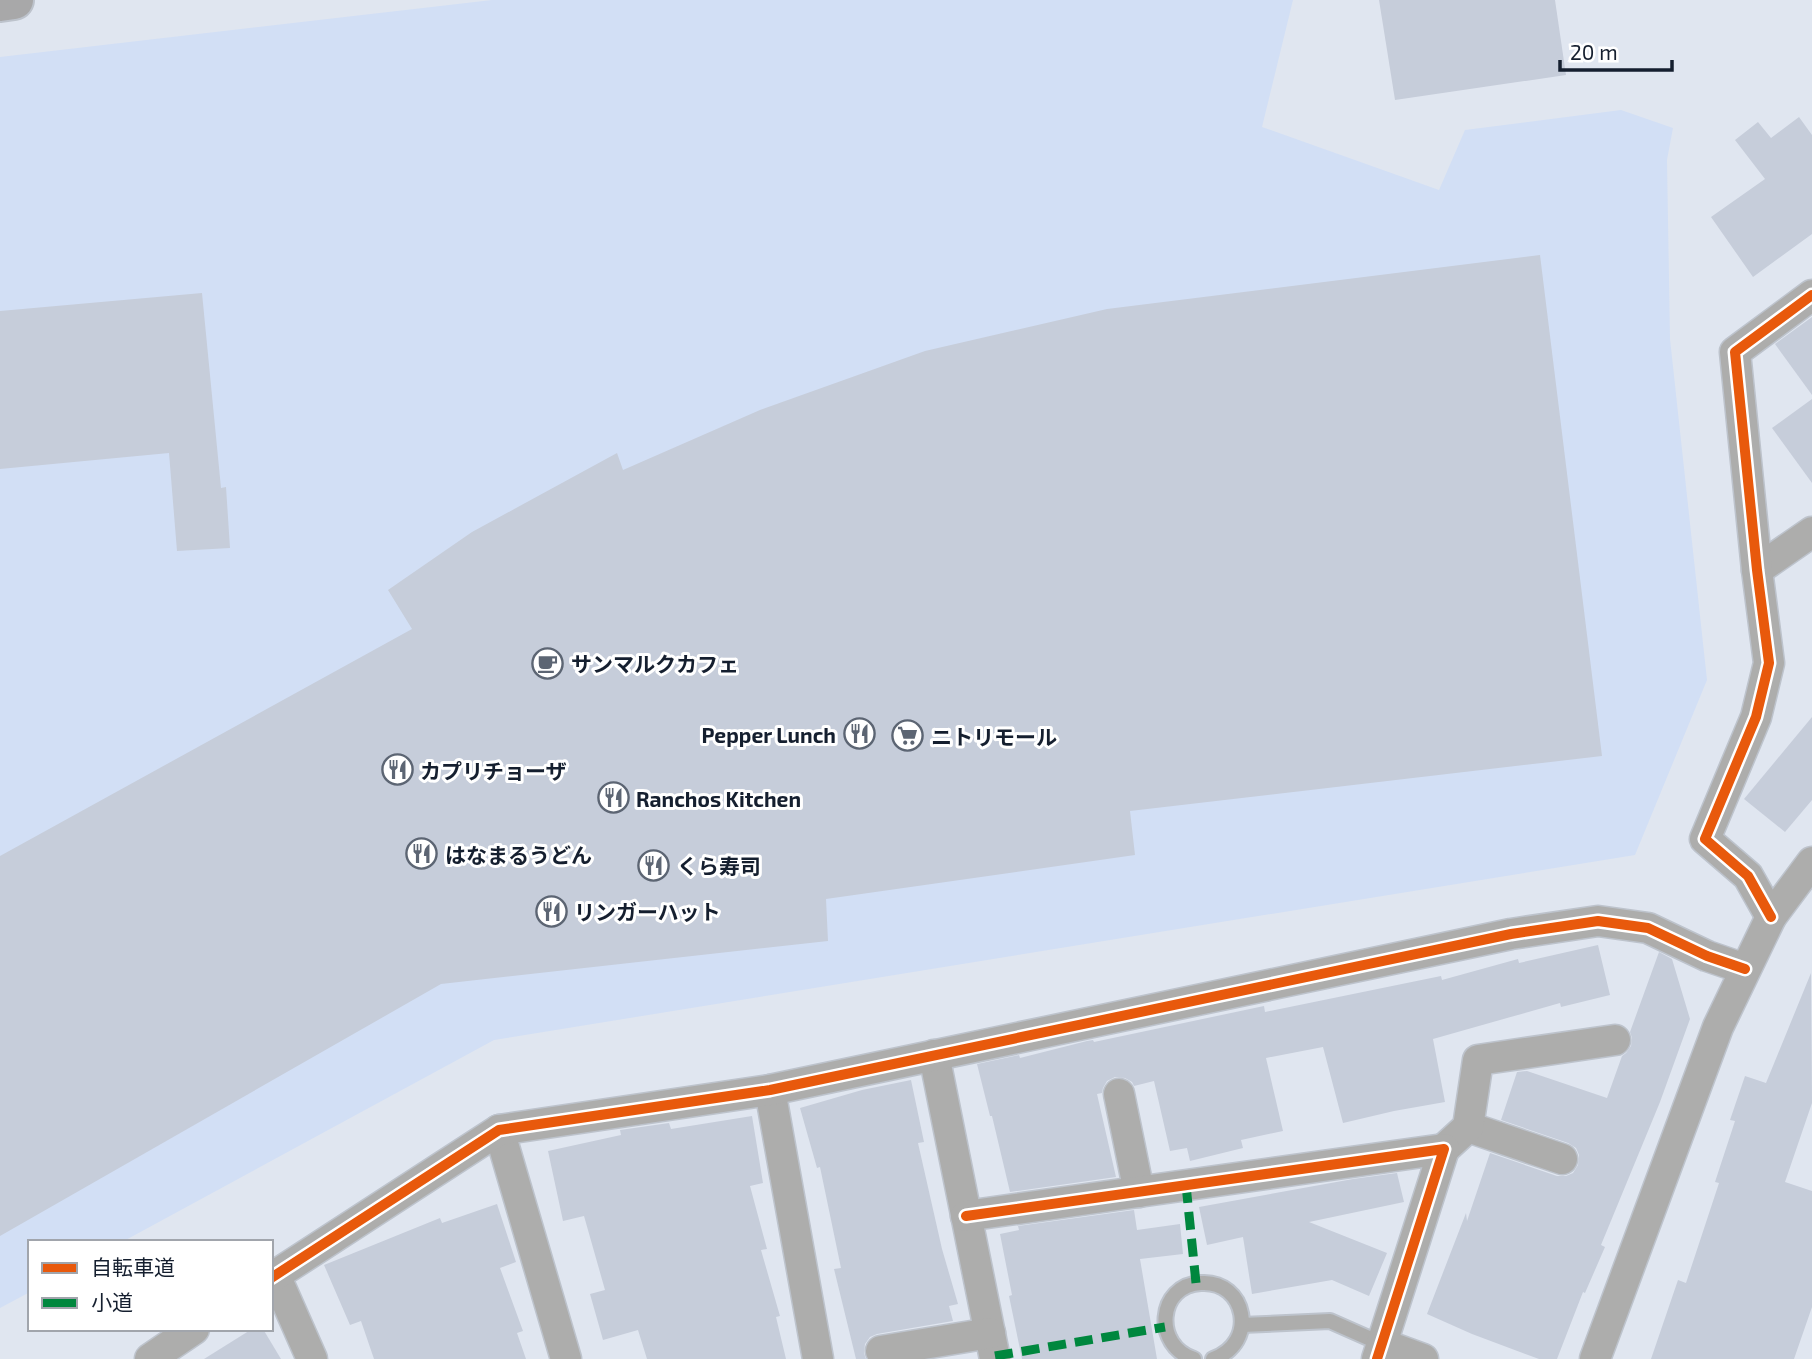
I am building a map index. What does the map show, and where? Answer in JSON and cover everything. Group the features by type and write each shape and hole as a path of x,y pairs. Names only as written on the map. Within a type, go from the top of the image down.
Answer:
{"highway":[{"path":"0,2 14,0"}],"street":[{"path":"1771,917 1748,876 1704,839 1756,717 1769,663 1735,352 1812,295"},
{"path":"1757,570 1812,532"},
{"path":"1595,1359 1718,1027 1771,917 1812,862"},
{"path":"312,1359 273,1277 499,1130 770,1090 1511,934 1598,921 1648,928 1707,956 1745,969"},
{"path":"1423,1359 1379,1352 1444,1149 1468,1127 1478,1060 1615,1040"},
{"path":"881,1351 993,1346 934,1055"},
{"path":"770,1090 818,1359"},
{"path":"1119,1094 1139,1192"},
{"path":"1468,1127 1562,1159"},
{"path":"499,1130 566,1359"},
{"path":"966,1216 1444,1149"},
{"path":"150,1359 191,1331"}],"lane":[{"path":"1194,1359 1187,1357 1169,1340 1165,1314 1178,1291 1202,1282 1216,1284 1227,1290 1236,1300 1241,1312 1239,1337 1223,1356 1213,1359"},
{"path":"1242,1325 1330,1321 1379,1352"}],"shaded area":[{"path":"492,0 1293,0 1262,127 1439,190 1465,130 1621,110 1673,128 1667,160 1670,339 1707,680 1635,855 494,1040 126,1240 28,1240 28,1293 0,1308 0,57"}],"building":[{"path":"1379,0 1555,0 1566,75 1395,100"},
{"path":"1799,117 1812,135 1812,234 1753,277 1711,217 1765,179 1735,140 1758,122 1771,138"},
{"name":"ニトリモール","path":"1540,255 1602,756 1130,811 1135,855 826,899 828,941 441,984 0,1236 0,856 412,629 388,590 472,532 617,453 623,470 760,410 925,351 1107,309"},
{"path":"202,293 221,488 226,487 230,548 177,551 169,453 0,469 0,311"},
{"path":"1812,317 1812,395 1775,344"},
{"path":"1812,399 1812,483 1772,428"},
{"path":"1812,717 1812,800 1785,832 1744,799"},
{"path":"1598,945 1610,995 1561,1007 1560,1003 1433,1039 1445,1102 1343,1123 1323,1047 1266,1058 1283,1131 1241,1140 1243,1148 1190,1161 1187,1148 1170,1151 1154,1081 1134,1086 1125,1078 1115,1077 1107,1081 1102,1093 1097,1094 1116,1177 1010,1192 977,1064 1019,1055 1020,1058 1087,1041 1094,1042 1264,1006 1265,1012 1441,976 1442,980 1518,959 1519,963"},
{"path":"1659,952 1672,959 1690,1019 1660,1102 1601,1245 1605,1247 1585,1293 1583,1292 1557,1359 1539,1359 1427,1314 1466,1213 1467,1221 1490,1153 1557,1176 1573,1173 1578,1165 1579,1155 1576,1148 1568,1143 1501,1120 1517,1072 1527,1071 1607,1098 1622,1056 1631,1046 1630,1032"},
{"path":"1811,973 1812,1103 1785,1182 1812,1191 1812,1307 1794,1359 1651,1359 1678,1280 1686,1283 1719,1183 1715,1182 1735,1121 1730,1120 1745,1076 1766,1083"},
{"path":"911,1080 924,1142 918,1143 942,1249 958,1304 949,1306 953,1321 870,1337 865,1344 866,1359 856,1359 834,1269 841,1268 820,1167 817,1168 800,1108 862,1090"},
{"path":"752,1116 763,1183 750,1186 767,1249 761,1250 780,1316 776,1317 786,1359 647,1359 638,1330 603,1340 590,1294 605,1290 584,1216 563,1221 548,1151 621,1135 620,1130 669,1123 671,1129"},
{"path":"1397,1173 1404,1202 1309,1222 1387,1253 1369,1296 1332,1280 1252,1294 1243,1237 1207,1245 1199,1207"},
{"path":"497,1204 516,1262 500,1268 523,1331 517,1333 526,1359 374,1359 361,1321 350,1325 324,1265 440,1218 442,1223"},
{"path":"1134,1210 1137,1230 1180,1224 1183,1254 1140,1259 1157,1359 1022,1359 1000,1234 1019,1230 1018,1226"},
{"path":"249,1331 264,1331 281,1359 204,1359"}],"marked path":[{"path":"1186,1185 1196,1283"},
{"path":"995,1356 1165,1327"}],"cycle path":[{"path":"1771,917 1748,876 1705,839 1756,717 1769,663 1735,352 1812,295"},
{"path":"273,1277 499,1130 770,1090 1511,934 1598,921 1648,928 1707,956 1745,969"},
{"path":"966,1216 1444,1149 1377,1359"}],"place":[{"name":"サンマルクカフェ","path":"548,663"},
{"name":"Pepper Lunch","path":"859,734"},
{"name":"ニトリモール","path":"908,736"},
{"name":"カプリチョーザ","path":"397,770"},
{"name":"Ranchos Kitchen","path":"613,798"},
{"name":"はなまるうどん","path":"422,854"},
{"name":"くら寿司","path":"654,865"},
{"name":"リンガーハット","path":"551,911"}]}
